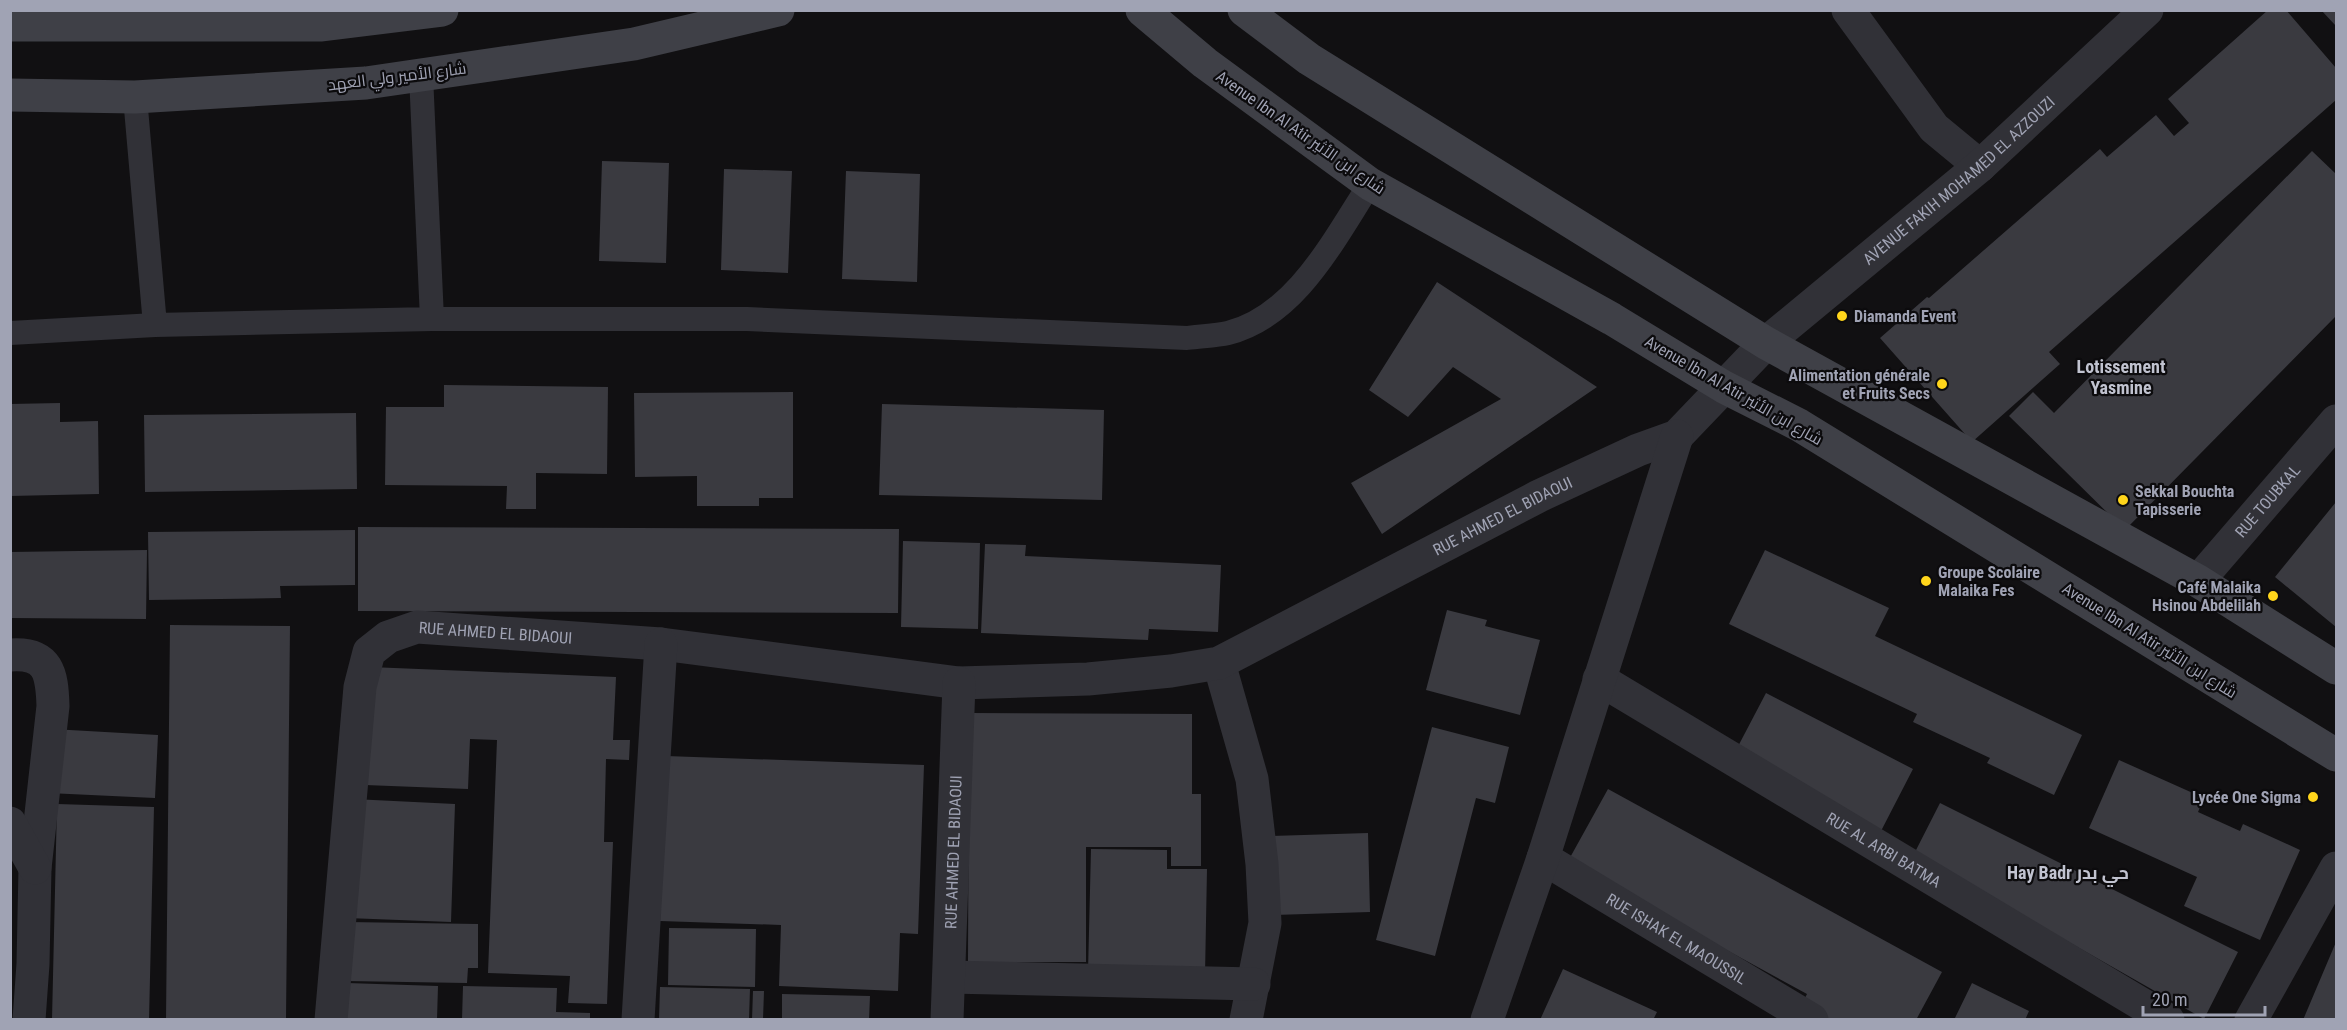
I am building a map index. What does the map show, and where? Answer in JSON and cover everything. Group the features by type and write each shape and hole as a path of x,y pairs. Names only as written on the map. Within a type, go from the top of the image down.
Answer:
{"street":[{"path":"10,25 320,25 442,10"},
{"name":"شارع الأمير ولي العهد","path":"10,95 135,97 366,83 634,44 778,10"},
{"name":"Avenue Ibn Al Atir شارع ابن الأثير","path":"1142,10 1204,63 1370,184 1612,319 1724,387 1799,425 2337,755"},
{"path":"1244,10 1309,59 1766,343 2198,581 2337,668"},
{"path":"1848,10 1934,128 1980,166"},
{"name":"AVENUE FAKIH MOHAMED EL AZZOUZI","path":"1766,343 1980,166 2147,10"},
{"name":"RUE AHMED EL BIDAOUI","path":"331,1020 360,687 369,652 388,637 417,627 661,644 959,683 1088,679 1171,671 1219,663 1539,496 1638,450 1677,436 1766,343"},
{"name":"RUE TOUBKAL","path":"2198,581 2337,421"},
{"path":"1487,1020 1542,858 1677,436"},
{"path":"638,1020 661,644"},
{"path":"10,655 27,654 44,663 52,679 53,706 35,868 29,1020"},
{"path":"1219,663 1252,779 1262,864 1265,922 1246,1020"},
{"name":"RUE AL ARBI BATMA","path":"1599,679 2168,1020"},
{"name":"RUE AHMED EL BIDAOUI","path":"947,1020 959,683"},
{"path":"10,824 35,868"},
{"name":"RUE ISHAK EL MAOUSSIL","path":"1542,858 1812,1020"},
{"path":"2251,1020 2337,868"},
{"path":"949,977 1254,984"}],"lane":[{"path":"421,75 432,319"},
{"path":"135,97 154,326"},
{"path":"10,333 154,326 432,319 747,319 1186,338 1228,333 1267,317 1304,284 1370,184"}],"building":[{"path":"2268,10 2286,10 2336,68 2336,100 2049,352 2060,364 1972,442 1880,338 2100,149 2107,157 2156,115 2174,136 2189,123 2168,99"},
{"path":"2321,10 2336,10 2336,26"},
{"path":"2312,151 2336,174 2336,316 2125,530 2009,416 2033,392 2054,413"},
{"path":"602,161 669,163 666,263 599,261"},
{"path":"724,169 792,171 788,273 721,270"},
{"path":"846,171 920,174 917,282 842,279"},
{"path":"1437,282 1597,387 1382,534 1351,483 1501,399 1453,367 1408,417 1369,390"},
{"path":"444,385 608,387 607,474 536,473 536,509 506,509 507,486 385,485 386,407 444,407"},
{"path":"793,392 793,498 759,498 759,506 697,506 697,476 635,477 634,393"},
{"path":"60,403 60,422 98,421 99,494 10,496 10,404"},
{"path":"882,404 1104,410 1102,500 879,495"},
{"path":"356,413 357,489 145,492 144,415"},
{"path":"2336,502 2336,627 2275,577"},
{"path":"358,527 899,529 898,613 358,611"},
{"path":"355,530 355,585 280,586 281,598 149,600 148,532"},
{"path":"903,541 980,543 978,629 901,627"},
{"path":"985,544 1026,545 1025,556 1221,565 1218,632 1149,629 1148,640 981,633"},
{"path":"147,550 146,619 10,618 10,552"},
{"path":"1765,550 1889,608 1875,636 2082,735 2054,795 1987,763 1990,758 1913,722 1917,714 1729,624"},
{"path":"1447,610 1487,620 1485,626 1540,640 1520,715 1426,690"},
{"path":"170,625 290,626 286,1020 166,1020"},
{"path":"370,667 616,677 613,740 630,740 629,760 606,759 604,842 613,842 607,1004 568,1003 570,976 488,973 497,740 470,739 468,789 365,785"},
{"path":"1766,693 1913,769 1881,831 1734,754"},
{"path":"969,713 1192,714 1192,794 1201,794 1201,866 1171,866 1171,847 1086,847 1086,962 968,962"},
{"path":"1432,727 1509,747 1495,803 1476,798 1435,956 1376,940"},
{"path":"52,729 158,735 155,798 48,793"},
{"path":"666,756 924,765 918,934 900,933 898,991 779,986 781,925 660,921"},
{"path":"2119,760 2204,798 2198,812 2240,831 2243,824 2300,850 2260,940 2184,906 2197,877 2089,828"},
{"path":"1608,789 1942,972 1916,1020 1822,1020 1800,1008 1807,994 1567,863"},
{"path":"353,799 455,804 451,922 347,918"},
{"path":"1940,803 2238,952 2204,1019 1914,854"},
{"path":"57,804 154,807 149,1020 52,1020"},
{"path":"1368,833 1370,912 1274,915 1271,836"},
{"path":"1091,849 1167,850 1167,869 1207,869 1205,975 1088,972"},
{"path":"347,922 478,924 478,968 468,968 467,983 346,981"},
{"path":"669,928 756,929 755,987 668,985"},
{"path":"2336,942 2336,1020 2303,1020"},
{"path":"1563,969 1657,1012 1653,1020 1540,1020"},
{"path":"347,983 438,986 437,1020 347,1020"},
{"path":"1972,983 2029,1011 2025,1020 1954,1020"},
{"path":"463,986 557,988 556,1012 590,1013 590,1020 462,1020"},
{"path":"660,987 750,989 749,1020 659,1020"},
{"path":"753,991 764,991 763,1020 752,1020"},
{"path":"782,994 870,996 869,1020 782,1020"}],"place":[{"name":"Diamanda Event","path":"1842,316"},
{"name":"Alimentation générale et Fruits Secs","path":"1942,384"},
{"name":"Sekkal Bouchta Tapisserie","path":"2123,500"},
{"name":"Groupe Scolaire Malaika Fes","path":"1926,581"},
{"name":"Café Malaika Hsinou Abdelilah","path":"2273,596"},
{"name":"Lycée One Sigma","path":"2313,797"}],"district":[{"name":"Lotissement Yasmine","path":"2121,377"},
{"name":"Hay Badr حي بدر","path":"2068,873"}]}
